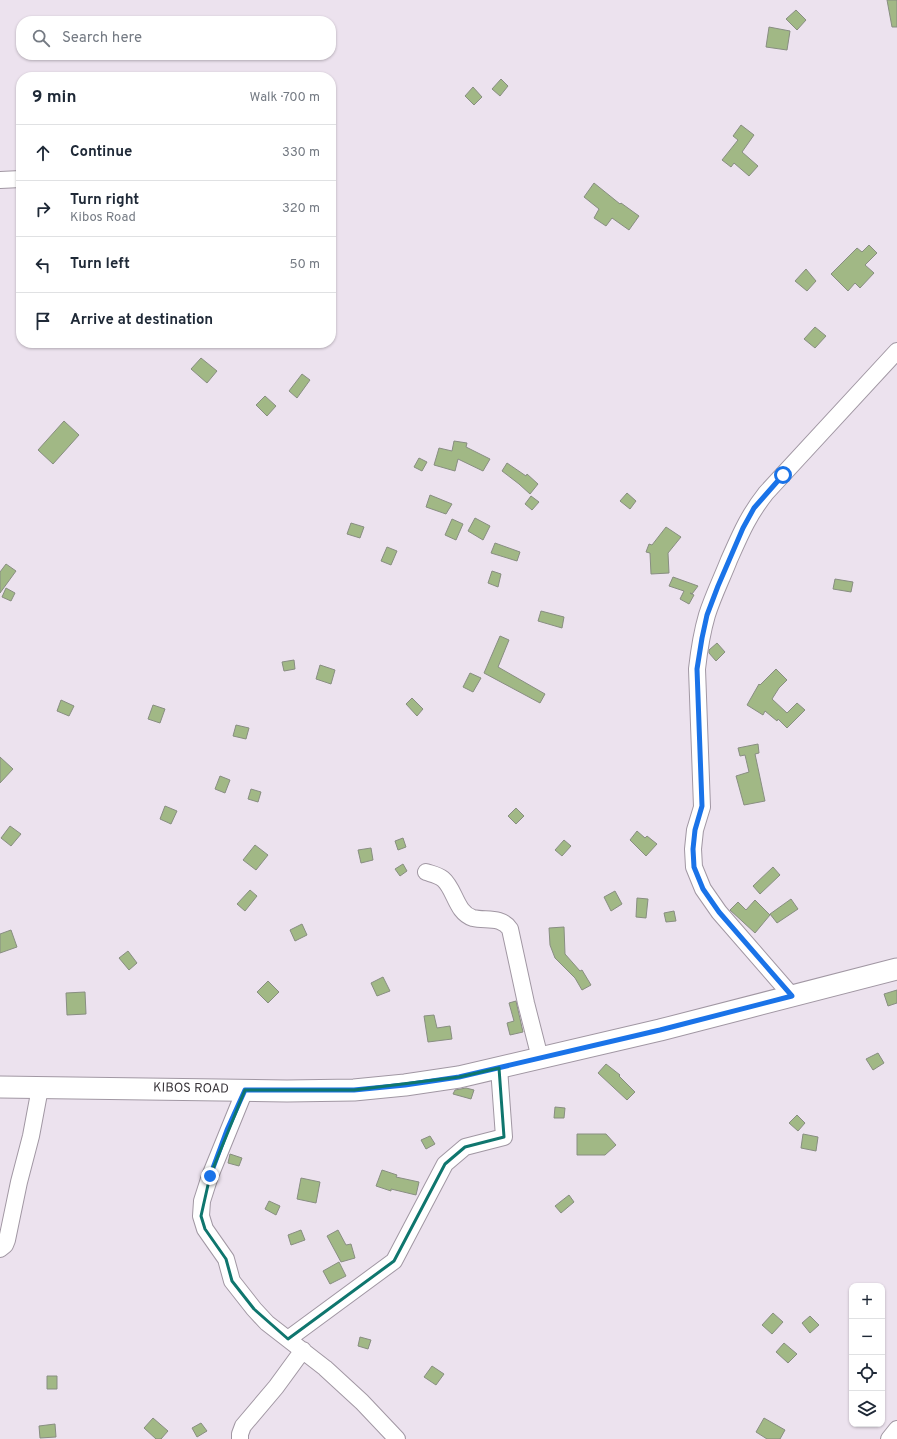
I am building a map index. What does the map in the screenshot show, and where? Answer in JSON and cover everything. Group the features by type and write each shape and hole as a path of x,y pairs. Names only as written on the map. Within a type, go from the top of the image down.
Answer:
{"main road":[{"name":"KIBOS ROAD","path":"0,1087 294,1091 405,1085 459,1077 499,1068 660,1030 897,969"}],"street":[{"path":"0,180 16,179"},
{"path":"792,996 719,912 703,889 694,867 693,849 695,830 702,806 697,669 699,652 707,615 718,586 743,528 754,508 766,493 897,351"},
{"path":"426,872 439,876 445,880 459,905 468,916 504,922 510,929 540,1058"},
{"path":"288,1339 394,1261 445,1164 465,1147 504,1137 499,1068"},
{"path":"0,1249 7,1240 19,1182 31,1136 40,1088"},
{"path":"245,1090 227,1130 202,1201 201,1216 205,1229 226,1259 232,1280 254,1309 267,1323 325,1368 362,1402 397,1439"},
{"path":"240,1439 243,1426 303,1350"},
{"path":"889,1439 897,1429"}],"highlighted area":[{"path":"499,1068 504,1137 465,1147 445,1164 394,1261 288,1339 254,1309 232,1281 226,1259 205,1229 201,1216 210,1176 245,1090 354,1090 459,1077"}],"building":[{"path":"887,0 897,0 897,27 892,27"},
{"path":"796,10 806,20 797,30 786,19"},
{"path":"769,27 790,31 787,50 766,47"},
{"path":"501,79 508,86 500,96 492,89"},
{"path":"473,87 482,97 474,105 465,96"},
{"path":"741,125 754,135 742,152 758,166 749,176 734,163 731,167 722,160 738,140 733,136"},
{"path":"594,183 620,204 621,203 639,216 629,230 612,218 606,226 594,218 599,209 584,197"},
{"path":"869,245 877,253 865,265 874,273 860,288 855,283 848,291 831,274 857,248 862,252"},
{"path":"806,269 816,281 807,291 795,281"},
{"path":"815,327 826,336 815,348 804,339"},
{"path":"201,358 217,371 207,383 191,369"},
{"path":"302,374 310,380 297,398 289,391"},
{"path":"265,396 276,406 267,416 256,405"},
{"path":"64,421 79,435 53,464 38,450"},
{"path":"454,441 467,443 466,447 490,459 483,471 458,459 455,471 434,465 439,448 452,451"},
{"path":"419,458 427,462 422,471 414,467"},
{"path":"507,463 526,476 527,474 538,484 530,494 502,471"},
{"path":"627,493 636,501 630,509 620,501"},
{"path":"430,495 452,504 446,514 426,507"},
{"path":"531,496 539,502 532,510 525,504"},
{"path":"475,518 490,526 483,540 468,531"},
{"path":"452,519 463,524 456,540 445,535"},
{"path":"351,523 364,527 360,538 347,534"},
{"path":"666,527 681,537 668,553 669,573 651,574 650,553 646,552 649,544 652,545"},
{"path":"495,543 520,552 517,561 491,553"},
{"path":"387,547 397,551 391,565 381,561"},
{"path":"6,564 16,571 0,593 0,572"},
{"path":"492,571 501,574 498,587 488,583"},
{"path":"673,577 698,586 692,594 694,595 689,604 680,599 684,591 669,586"},
{"path":"835,579 853,582 851,592 833,589"},
{"path":"6,588 15,593 11,601 2,597"},
{"path":"541,611 564,617 562,628 538,621"},
{"path":"500,636 509,640 498,667 545,694 540,703 484,673"},
{"path":"717,643 725,652 716,661 709,653 709,650"},
{"path":"294,660 295,669 284,671 282,662"},
{"path":"320,665 335,670 331,684 316,679"},
{"path":"776,669 787,680 779,688 772,699 787,713 797,703 805,710 787,728 778,719 777,721 765,711 763,715 747,705 759,684 760,685"},
{"path":"470,673 481,678 473,692 463,687"},
{"path":"412,698 423,709 417,716 406,704"},
{"path":"61,700 74,706 69,716 57,711"},
{"path":"153,705 165,709 160,723 148,719"},
{"path":"236,725 249,728 246,739 233,736"},
{"path":"758,744 759,753 755,754 765,801 744,805 736,776 749,772 745,755 740,756 738,748"},
{"path":"0,757 13,769 0,783"},
{"path":"220,776 230,780 225,793 215,789"},
{"path":"251,789 261,792 258,802 248,799"},
{"path":"165,806 177,811 171,824 160,819"},
{"path":"516,808 524,816 516,824 508,816"},
{"path":"10,826 21,834 11,846 1,838"},
{"path":"637,831 645,838 647,836 657,844 646,856 630,840"},
{"path":"403,838 406,847 398,850 395,841"},
{"path":"564,840 571,846 562,856 555,850"},
{"path":"255,845 268,855 256,870 243,860"},
{"path":"371,848 373,860 361,863 358,850"},
{"path":"403,864 407,871 400,876 395,869"},
{"path":"773,867 780,875 760,894 753,886"},
{"path":"250,890 257,896 245,911 237,904"},
{"path":"615,891 622,904 611,911 604,897"},
{"path":"637,898 648,899 646,918 636,917"},
{"path":"791,899 798,909 777,923 770,914"},
{"path":"755,900 770,915 755,933 730,910 738,902 746,910"},
{"path":"674,911 676,921 666,922 664,913"},
{"path":"302,924 307,935 295,941 290,930"},
{"path":"564,927 565,954 580,971 582,970 591,985 582,990 575,978 555,958 550,945 549,928"},
{"path":"11,930 17,947 0,953 0,934"},
{"path":"128,951 137,963 129,970 119,958"},
{"path":"383,977 390,991 377,996 371,983"},
{"path":"268,981 279,992 268,1003 257,992"},
{"path":"897,990 897,1003 888,1006 884,994"},
{"path":"85,992 86,1014 67,1015 66,993"},
{"path":"516,1001 523,1032 510,1035 507,1023 514,1021 509,1003"},
{"path":"434,1015 437,1028 450,1026 452,1039 428,1042 424,1016"},
{"path":"878,1053 884,1063 873,1070 866,1059"},
{"path":"606,1064 620,1075 619,1076 635,1092 627,1100 598,1073"},
{"path":"466,1088 474,1090 471,1099 453,1094 455,1090"},
{"path":"555,1107 565,1108 564,1118 554,1118"},
{"path":"797,1115 805,1123 798,1131 789,1123"},
{"path":"577,1134 606,1134 616,1145 605,1155 577,1155"},
{"path":"803,1134 818,1137 816,1151 801,1148"},
{"path":"430,1136 435,1144 426,1149 421,1140"},
{"path":"230,1154 242,1158 239,1166 228,1163"},
{"path":"382,1170 397,1175 396,1177 419,1182 416,1195 391,1189 391,1191 376,1186"},
{"path":"301,1178 320,1182 316,1203 297,1199"},
{"path":"569,1195 574,1202 561,1213 555,1206"},
{"path":"269,1201 280,1206 276,1215 265,1209"},
{"path":"301,1230 305,1240 291,1245 288,1235"},
{"path":"338,1230 346,1245 351,1244 355,1258 341,1262 327,1236"},
{"path":"339,1262 346,1276 330,1284 323,1271"},
{"path":"773,1313 783,1322 772,1334 762,1325"},
{"path":"810,1316 819,1325 810,1333 802,1323"},
{"path":"360,1337 371,1340 368,1349 358,1346"},
{"path":"784,1343 797,1354 788,1363 776,1352"},
{"path":"432,1366 444,1374 436,1385 424,1377"},
{"path":"47,1376 57,1376 57,1389 47,1389"},
{"path":"153,1418 168,1431 161,1439 156,1439 144,1428"},
{"path":"764,1418 785,1430 780,1439 767,1439 756,1432"},
{"path":"201,1423 207,1431 197,1437 192,1428"},
{"path":"55,1424 56,1437 40,1438 39,1426"}],"route":[{"path":"210,1176 227,1130 245,1090 354,1090 405,1085 459,1077 660,1030 792,996 719,912 703,889 694,867 693,849 695,830 702,806 697,669 707,615 748,518 766,493 783,475"}]}
